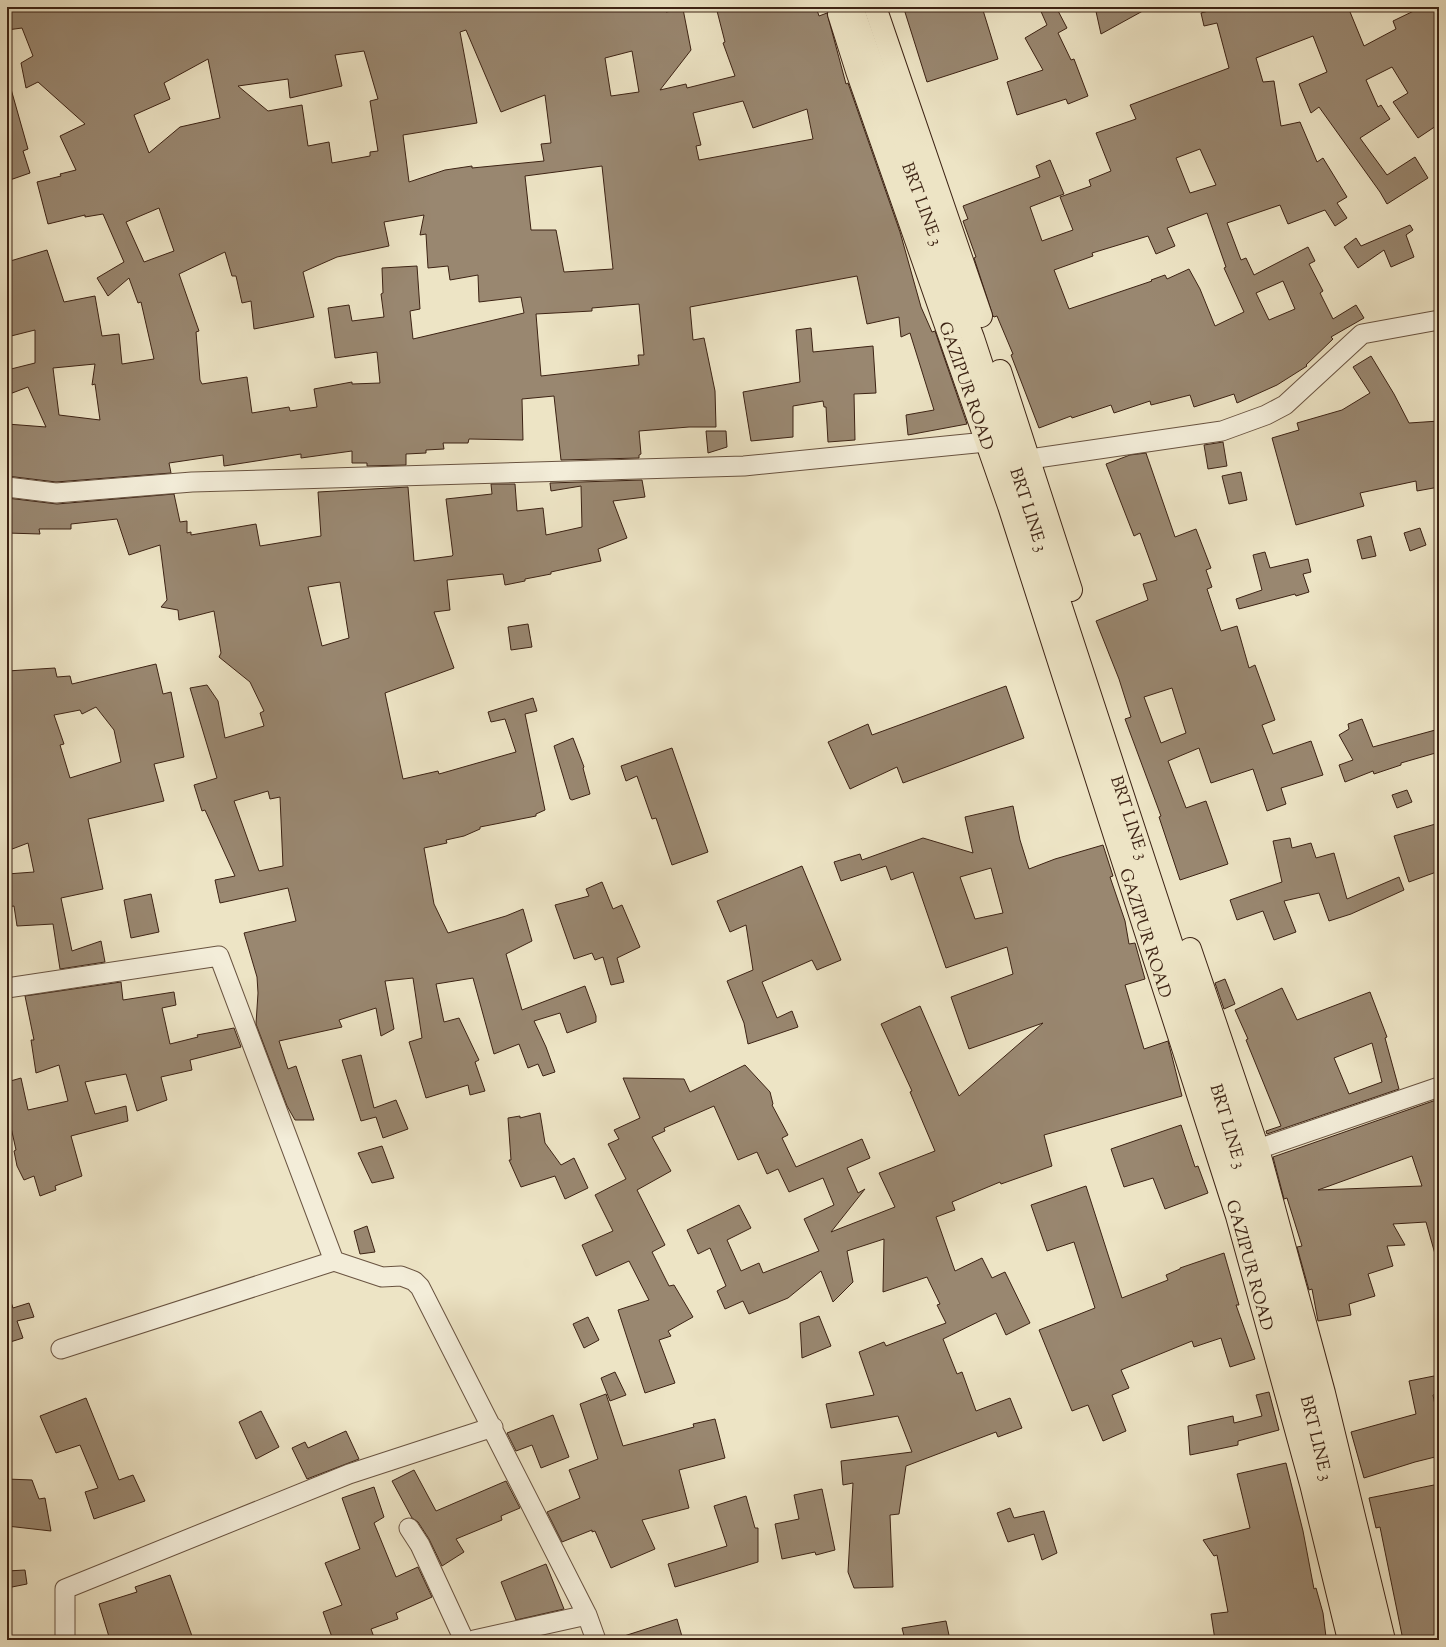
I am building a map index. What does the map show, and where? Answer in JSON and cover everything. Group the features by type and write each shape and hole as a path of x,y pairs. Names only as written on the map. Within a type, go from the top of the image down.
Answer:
{"main road":[{"name":"GAZIPUR ROAD","path":"837,7 860,78 1009,506 1237,1216 1311,1484 1348,1640"},
{"name":"BRT LINE 3","path":"852,7 898,138 973,338 1201,1034 1266,1252 1308,1402 1367,1640"},
{"name":"GAZIPUR ROAD","path":"875,7 1030,459 1158,857 1258,1149 1324,1393 1384,1640"}],"street":[{"path":"1030,459 1222,431 1266,415 1285,405 1362,334 1439,320"},
{"path":"7,487 56,493 192,482 744,466 986,442"},
{"path":"7,988 218,956 334,1261"},
{"path":"1258,1149 1439,1087"},
{"path":"61,1349 334,1261 382,1277 401,1276 418,1284 493,1427 587,1615 596,1640"},
{"path":"65,1640 65,1589 349,1474 493,1427"},
{"path":"409,1528 420,1546 464,1640"},
{"path":"474,1640 587,1615"}],"building":[{"path":"7,7 663,7 666,12 683,9 691,50 660,90 686,84 687,88 735,76 723,43 725,42 716,7 816,7 819,16 827,13 846,84 848,83 900,232 921,307 932,332 935,331 967,424 908,435 906,415 934,410 910,333 901,337 899,317 867,324 857,276 690,307 693,340 704,338 715,391 716,427 689,427 639,431 641,454 639,455 639,458 561,460 554,396 522,399 523,440 469,439 468,443 443,443 444,449 426,450 426,453 406,454 406,465 367,466 367,463 352,463 352,451 301,458 301,454 224,466 223,455 169,463 171,473 56,482 7,476 7,424 46,427 28,387 7,395 7,370 35,363 35,330 7,337 7,262 47,250 64,302 95,296 102,336 119,334 122,364 154,359 141,302 138,303 129,278 108,296 97,278 124,262 103,214 85,217 85,215 48,224 37,182 61,176 60,174 76,170 60,136 85,124 38,82 26,88 21,63 33,56 22,28 7,30","holes":["466,30 501,112 545,95 551,143 541,144 544,161 472,168 472,166 445,170 409,182 403,135 477,123 460,32","364,51 378,99 370,101 378,151 370,152 370,156 332,163 329,142 308,146 302,105 268,111 238,86 288,79 290,98 342,86 335,55","632,51 639,92 611,96 605,58","208,59 220,118 180,127 149,153 134,115 170,99 164,83","743,101 753,128 807,109 813,139 699,160 696,146 701,145 693,113","602,166 613,269 564,272 556,230 531,230 525,176","159,208 174,251 144,262 126,222","424,215 420,235 426,234 428,268 448,266 450,280 478,275 479,302 521,297 524,313 413,339 410,311 420,309 417,266 382,268 383,293 381,294 384,317 352,321 349,305 328,308 335,358 377,352 380,383 352,384 352,382 314,389 317,407 290,411 289,407 252,413 247,377 202,384 200,380 196,332 199,331 179,274 225,252 232,276 236,276 242,303 251,301 254,329 314,317 303,272 337,257 389,246 384,222","639,304 644,355 638,355 639,365 541,376 536,314 592,311 592,308","95,364 92,385 95,384 100,420 59,415 53,368"]},
{"path":"911,7 982,7 998,59 927,82 904,9"},
{"path":"1039,7 1056,7 1067,28 1058,33 1071,60 1074,59 1088,96 1068,104 1066,99 1017,115 1007,82 1043,70 1025,38 1047,25"},
{"path":"1095,7 1150,7 1101,34"},
{"path":"1223,7 1348,7 1364,46 1396,29 1393,21 1422,7 1439,7 1439,124 1418,138 1393,102 1408,93 1392,67 1366,80 1378,107 1381,105 1390,119 1360,138 1387,175 1415,157 1428,178 1387,204 1319,107 1311,113 1299,84 1327,72 1313,36 1256,58 1263,82 1274,81 1281,126 1300,122 1317,162 1323,158 1347,197 1337,203 1347,218 1335,226 1325,210 1288,224 1280,205 1227,223 1241,260 1246,258 1254,275 1308,247 1315,261 1309,264 1323,291 1320,293 1333,319 1356,305 1364,318 1331,337 1333,339 1306,365 1307,366 1277,385 1237,403 1234,394 1194,407 1190,395 1151,405 1150,401 1114,413 1111,405 1072,418 1071,416 1039,428 1011,355 1013,354 997,316 993,316 974,258 976,257 963,221 968,219 963,206 1040,177 1036,166 1050,160 1064,194 1030,207 1042,241 1073,230 1060,197 1091,186 1089,180 1111,171 1096,133 1136,119 1130,105 1229,68 1217,23 1204,26 1201,13","holes":["1200,149 1216,185 1190,193 1176,158","1207,213 1226,267 1224,268 1244,312 1215,326 1200,289 1189,269 1167,279 1165,275 1151,280 1152,281 1069,309 1054,270 1093,256 1092,253 1148,236 1156,254 1175,246 1167,228","1283,281 1295,309 1269,320 1256,293"]},
{"path":"11,89 28,149 23,151 30,173 7,181 7,90"},
{"path":"1410,225 1413,230 1406,235 1414,257 1391,267 1384,250 1358,268 1344,247 1356,238 1361,246"},
{"path":"811,328 813,352 873,346 876,393 854,394 855,440 828,442 826,407 824,407 823,401 793,406 793,437 751,441 743,392 800,382 796,330"},
{"path":"1371,356 1394,394 1409,423 1439,421 1439,487 1417,491 1416,481 1360,493 1364,506 1296,525 1272,438 1299,430 1297,423 1342,410 1370,393 1353,367"},
{"path":"706,431 726,431 727,447 708,453"},
{"path":"1223,442 1227,466 1208,469 1204,445"},
{"path":"1146,453 1175,537 1196,529 1211,568 1206,570 1212,587 1207,589 1221,631 1237,626 1249,668 1255,665 1275,720 1262,725 1273,754 1311,741 1323,775 1281,788 1286,804 1267,811 1253,769 1211,783 1199,748 1168,761 1186,808 1206,801 1228,864 1180,880 1159,817 1161,816 1125,719 1131,717 1119,679 1096,621 1148,600 1143,584 1157,580 1140,533 1134,536 1106,464 1130,455","holes":["1172,688 1186,733 1161,743 1144,697"]},
{"path":"1241,472 1247,500 1229,504 1222,476"},
{"path":"642,480 645,497 613,501 627,538 598,549 601,561 551,572 551,574 505,585 503,574 447,580 450,610 434,612 454,668 385,693 403,779 438,771 439,774 516,752 505,719 491,722 488,712 533,698 537,711 525,714 545,810 536,814 536,816 480,827 480,829 464,836 446,840 447,843 424,848 434,904 448,933 506,916 523,909 532,941 506,954 522,1010 585,986 596,1016 596,1022 567,1033 560,1013 534,1021 555,1072 543,1076 538,1064 528,1068 519,1044 494,1054 473,978 436,984 444,1022 459,1018 479,1060 475,1062 485,1091 470,1095 468,1085 426,1098 409,1042 422,1038 413,978 385,981 394,1029 381,1036 376,1008 339,1020 342,1027 279,1041 288,1069 296,1066 314,1120 295,1120 287,1106 256,1024 258,993 257,977 244,933 296,921 288,888 220,903 215,880 235,876 205,810 202,811 194,785 217,778 190,688 207,685 218,701 225,738 264,726 260,713 264,711 250,682 219,657 221,653 214,611 179,620 178,610 161,607 167,600 160,545 129,555 117,519 71,524 71,529 39,529 40,534 7,533 7,498 57,504 174,494 180,522 187,521 187,533 191,532 191,535 256,524 260,546 321,536 318,492 408,487 414,561 453,555 446,499 492,494 491,484 515,484 517,511 543,508 546,535 582,527 581,486 551,491 550,483","holes":["340,582 349,638 322,646 308,587","268,791 270,799 280,797 283,866 259,871 234,801"]},
{"path":"1420,528 1426,545 1410,551 1404,533"},
{"path":"1371,536 1376,556 1362,559 1357,540"},
{"path":"1265,552 1270,568 1308,559 1311,572 1303,574 1309,592 1296,596 1295,594 1239,609 1236,599 1262,590 1253,555"},
{"path":"528,624 532,647 511,650 508,627"},
{"path":"156,664 163,694 171,692 184,757 154,764 164,801 88,819 103,889 61,898 72,951 101,941 105,962 60,969 53,924 17,926 14,906 7,907 7,874 34,872 28,843 7,851 7,671 55,668 57,677 70,676 72,684","holes":["96,707 114,730 121,762 70,778 60,745 64,744 54,715 80,710 82,714"]},
{"path":"1006,686 1024,738 903,783 897,767 850,789 828,742 868,724 872,735"},
{"path":"1362,719 1373,747 1439,729 1439,752 1401,763 1401,765 1374,774 1373,771 1345,782 1339,765 1353,760 1339,735 1349,729 1348,724"},
{"path":"573,738 584,767 590,794 572,800 570,799 554,746"},
{"path":"672,748 708,852 672,865 656,818 652,819 637,776 626,781 621,766"},
{"path":"1407,790 1412,802 1397,808 1392,795"},
{"path":"1013,806 1020,840 1029,869 1055,859 1103,845 1113,876 1110,877 1125,921 1129,944 1135,943 1145,979 1125,985 1144,1049 1168,1041 1182,1096 1044,1135 1052,1166 1001,1184 1000,1182 952,1202 955,1210 936,1217 955,1271 982,1258 992,1278 1005,1272 1030,1323 1006,1335 996,1313 943,1339 957,1374 962,1372 976,1411 1010,1398 1022,1428 998,1437 996,1432 906,1466 899,1514 890,1515 893,1587 854,1588 848,1572 853,1483 843,1485 841,1461 912,1452 898,1416 831,1428 826,1404 874,1395 859,1352 884,1342 886,1346 946,1323 937,1305 940,1304 927,1277 883,1292 884,1239 847,1251 853,1282 833,1302 821,1271 788,1298 749,1314 743,1301 725,1309 717,1291 726,1286 710,1248 698,1254 687,1230 739,1205 751,1228 727,1240 741,1271 759,1263 763,1273 819,1251 804,1219 834,1205 823,1178 789,1192 778,1169 767,1174 757,1152 738,1160 714,1106 664,1128 665,1131 652,1137 671,1171 637,1190 665,1245 652,1252 669,1286 674,1285 693,1317 668,1331 671,1336 659,1340 675,1383 645,1393 618,1310 649,1300 629,1261 596,1276 582,1245 613,1231 595,1195 626,1179 608,1144 619,1139 614,1130 640,1118 623,1078 684,1079 690,1092 745,1065 770,1092 772,1105 788,1135 782,1138 796,1167 862,1139 870,1158 847,1168 858,1193 865,1189 831,1232 895,1207 879,1173 935,1151 910,1092 912,1091 881,1024 920,1006 959,1096 1043,1023 969,1049 951,997 1013,974 1007,947 946,968 913,872 891,880 886,866 841,881 834,862 860,854 862,860 923,838 973,853 965,817","holes":["991,868 1003,913 975,919 960,877"]},
{"path":"1439,823 1439,871 1409,882 1394,836"},
{"path":"1290,838 1292,848 1311,843 1316,858 1334,853 1347,899 1399,877 1404,890 1351,914 1329,921 1319,893 1284,901 1296,932 1274,940 1263,911 1237,920 1230,900 1282,882 1273,841"},
{"path":"802,866 841,960 817,970 812,960 762,982 777,1018 792,1011 798,1027 748,1044 744,1023 727,981 753,970 746,925 730,932 717,901"},
{"path":"602,882 613,909 622,905 640,947 617,958 624,982 611,985 603,957 595,960 592,953 574,959 555,905 589,896 586,889"},
{"path":"151,894 159,932 131,938 124,900"},
{"path":"1225,979 1235,1004 1224,1009 1215,983"},
{"path":"121,982 123,1000 174,992 176,1005 162,1008 170,1044 198,1037 197,1035 234,1028 241,1047 190,1060 192,1070 161,1077 167,1100 137,1111 126,1074 85,1082 95,1114 126,1106 128,1121 71,1136 82,1176 55,1186 56,1190 40,1196 34,1176 24,1180 17,1166 14,1151 16,1150 7,1109 7,1082 21,1078 28,1110 68,1101 59,1065 36,1073 31,1040 34,1040 25,996"},
{"path":"1282,988 1297,1020 1370,992 1387,1037 1385,1038 1399,1089 1267,1134 1266,1131 1281,1126 1246,1040 1248,1039 1235,1010","holes":["1372,1043 1382,1082 1349,1094 1334,1058"]},
{"path":"361,1055 374,1108 396,1100 408,1129 383,1138 376,1117 361,1121 342,1060"},
{"path":"1439,1099 1439,1254 1435,1254 1426,1222 1393,1224 1405,1245 1387,1246 1393,1266 1368,1274 1375,1296 1349,1304 1351,1315 1318,1321 1312,1289 1309,1290 1297,1247 1302,1246 1287,1198 1284,1199 1273,1157","holes":["1412,1156 1422,1186 1318,1190"]},
{"path":"540,1113 545,1143 561,1165 574,1158 588,1188 565,1199 555,1176 521,1187 509,1160 511,1160 508,1118 520,1116 520,1118"},
{"path":"1181,1125 1195,1167 1198,1166 1208,1193 1165,1209 1153,1178 1124,1187 1111,1149"},
{"path":"382,1146 394,1178 372,1183 358,1153"},
{"path":"1086,1186 1122,1298 1168,1280 1166,1275 1180,1268 1224,1253 1239,1305 1236,1305 1255,1359 1230,1367 1221,1338 1194,1347 1192,1341 1121,1370 1129,1388 1112,1395 1126,1431 1103,1441 1088,1405 1072,1411 1039,1330 1095,1308 1074,1242 1047,1251 1031,1205"},
{"path":"367,1226 375,1252 360,1254 354,1231"},
{"path":"10,1299 13,1308 29,1303 34,1317 17,1321 23,1338 7,1343 7,1300"},
{"path":"819,1316 831,1346 802,1358 800,1323"},
{"path":"588,1317 599,1340 584,1348 573,1324"},
{"path":"615,1372 626,1395 610,1401 601,1378"},
{"path":"1439,1375 1439,1394 1433,1395 1439,1425 1439,1456 1364,1478 1351,1432 1416,1414 1409,1381"},
{"path":"1269,1392 1279,1430 1238,1441 1238,1445 1190,1455 1188,1426 1233,1416 1234,1423 1262,1416 1256,1395"},
{"path":"606,1394 623,1446 694,1427 693,1424 715,1419 725,1458 679,1470 689,1508 642,1520 655,1549 611,1568 595,1531 592,1532 592,1530 562,1542 547,1512 580,1498 569,1470 598,1459 580,1404"},
{"path":"86,1398 119,1480 133,1475 145,1501 94,1519 85,1492 98,1488 80,1445 56,1453 40,1416"},
{"path":"261,1411 279,1447 256,1459 239,1422"},
{"path":"553,1415 569,1457 541,1468 532,1445 516,1451 507,1433"},
{"path":"346,1431 359,1459 307,1479 292,1448 305,1442 308,1448"},
{"path":"1286,1463 1303,1531 1314,1589 1316,1588 1323,1613 1326,1637 1308,1640 1215,1640 1211,1614 1228,1612 1217,1555 1214,1556 1203,1540 1250,1528 1237,1474"},
{"path":"414,1470 436,1511 506,1481 520,1508 501,1516 502,1520 456,1539 464,1552 442,1566 429,1539 418,1522 412,1518 392,1481"},
{"path":"7,1479 32,1480 39,1499 45,1498 51,1531 7,1526"},
{"path":"1439,1484 1439,1640 1403,1640 1380,1527 1376,1528 1369,1498"},
{"path":"374,1487 384,1517 374,1523 396,1577 418,1567 432,1597 396,1613 398,1619 371,1629 375,1640 333,1640 323,1612 342,1605 325,1563 360,1549 342,1498"},
{"path":"822,1489 835,1550 816,1555 815,1552 782,1559 775,1524 799,1519 794,1495"},
{"path":"746,1496 755,1528 758,1528 758,1562 675,1587 668,1564 727,1546 714,1506"},
{"path":"1010,1508 1014,1518 1044,1511 1057,1553 1042,1560 1034,1534 1008,1542 997,1513"},
{"path":"546,1564 564,1609 516,1620 501,1582"},
{"path":"25,1570 27,1584 7,1588 7,1571"},
{"path":"170,1575 192,1636 180,1640 110,1640 99,1604 137,1592 135,1587"},
{"path":"677,1619 683,1640 621,1640 621,1637"},
{"path":"946,1621 950,1640 905,1640 902,1628"}]}
